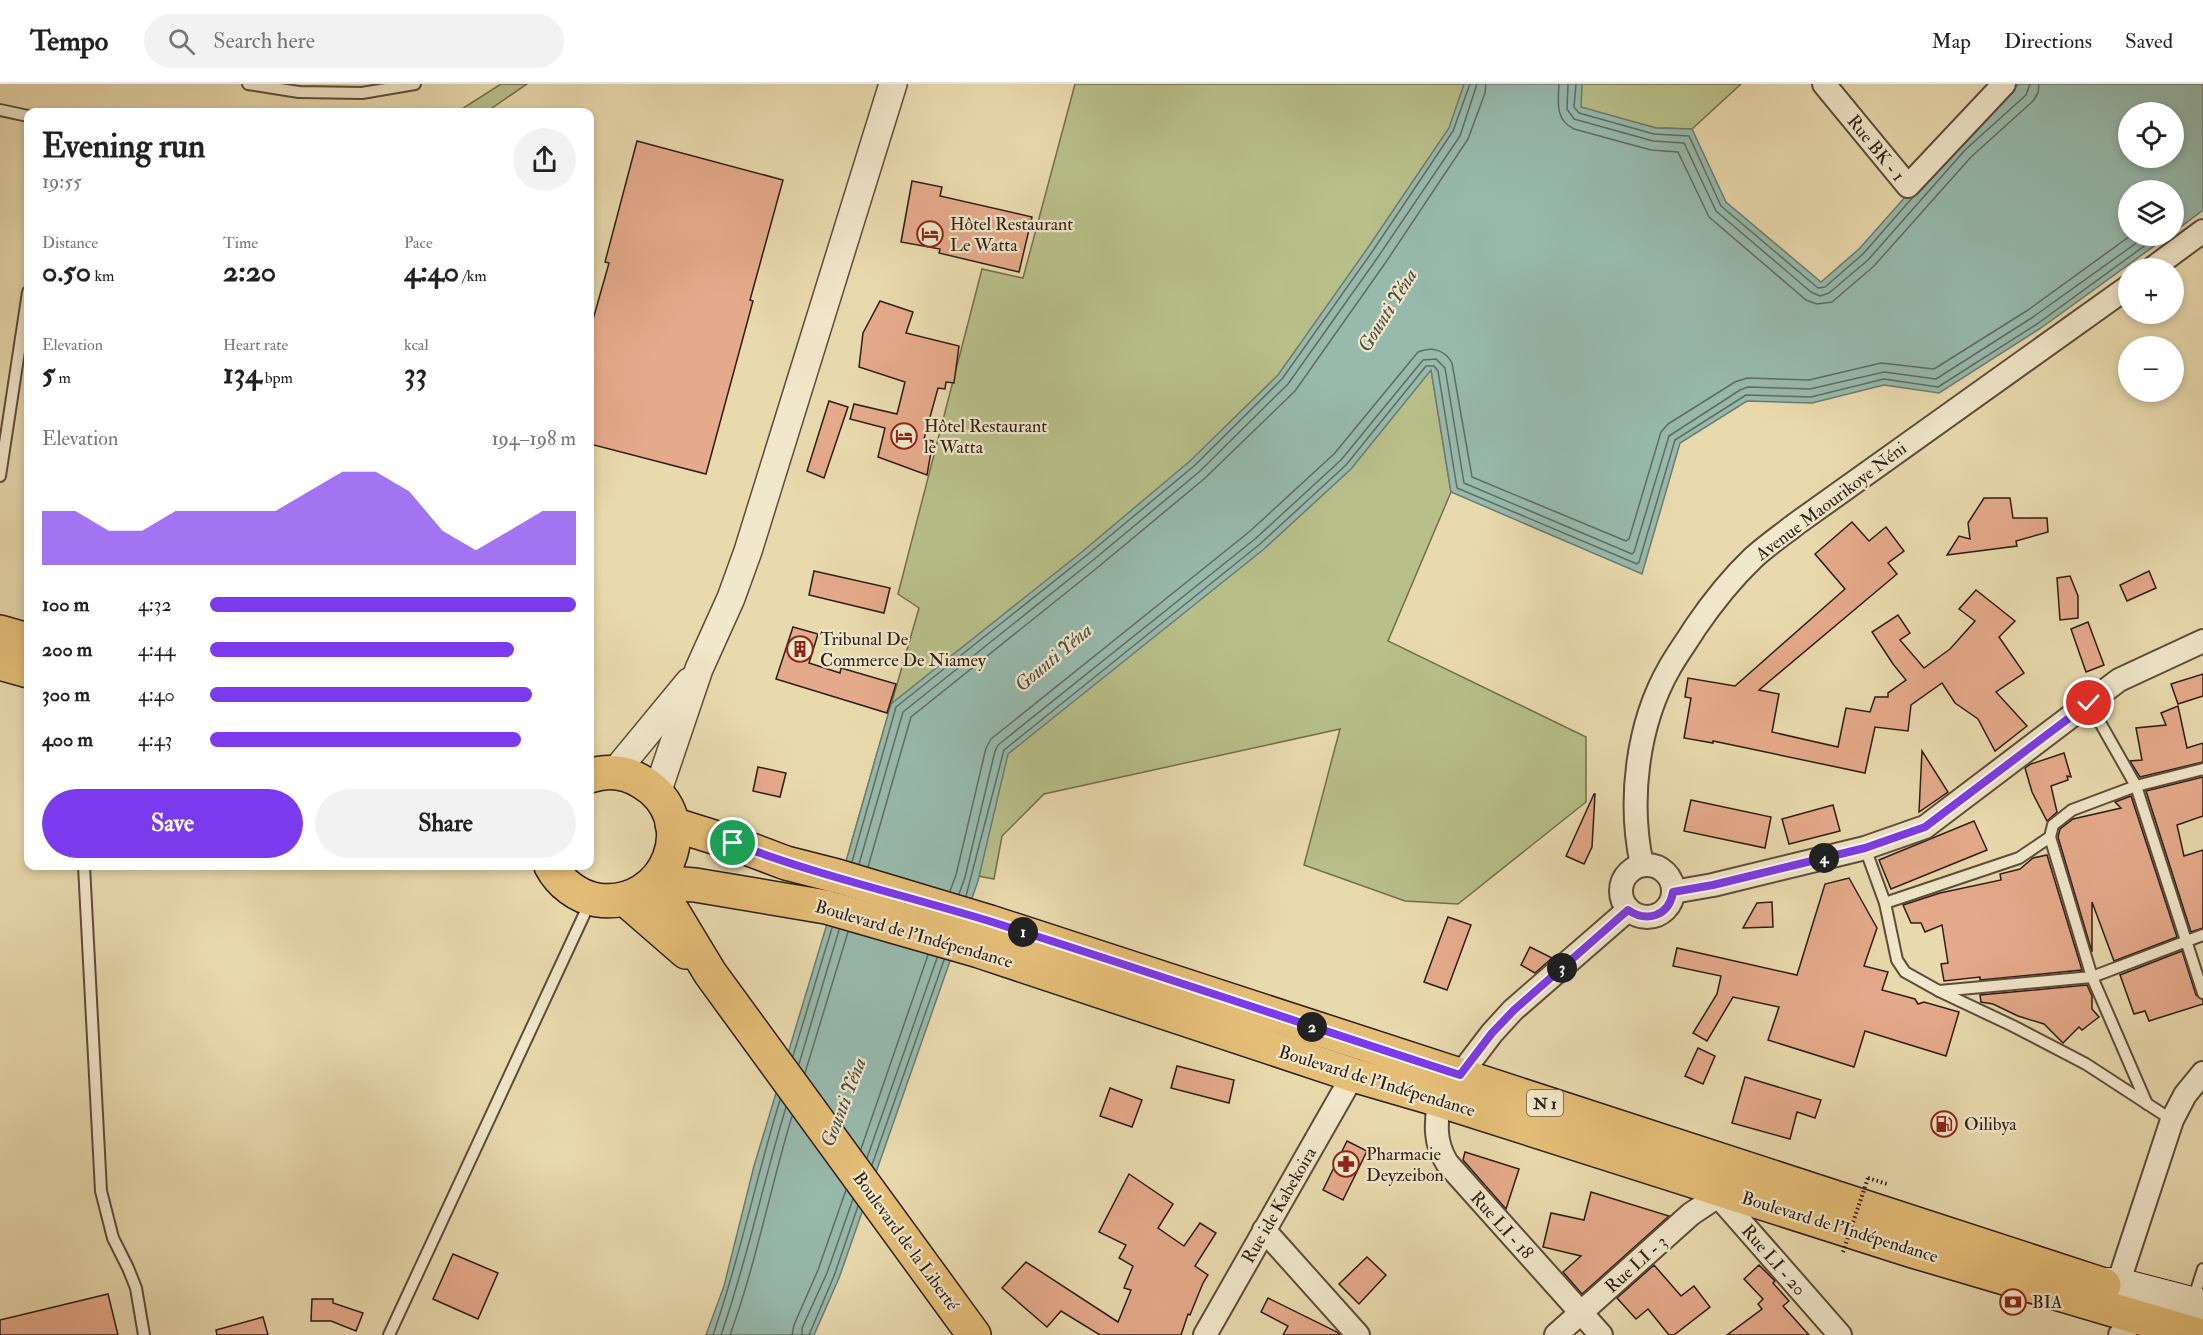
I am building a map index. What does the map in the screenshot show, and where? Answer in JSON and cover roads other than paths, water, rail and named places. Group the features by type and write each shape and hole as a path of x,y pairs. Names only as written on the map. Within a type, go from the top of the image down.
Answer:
{"main road":[{"path":"0,632 24,639"},
{"path":"0,663 24,670"},
{"path":"554,870 576,893 609,902 625,899 646,890 665,870 674,840 672,824 657,793 637,779 602,774"},
{"name":"Boulevard de l'Indépendance","path":"672,824 786,863 837,876 985,936 1353,1075 1439,1100 1727,1196 2103,1291 2173,1321"},
{"name":"Boulevard de l'Indépendance","path":"655,882 695,885 985,936 1460,1075 2103,1291 2173,1321"},
{"name":"Boulevard de la Liberté","path":"655,882 710,973 974,1335"},
{"name":"Boulevard de la Liberté","path":"625,899 710,973"}],"street":[{"path":"657,793 699,669 731,598 748,551 893,84"},
{"name":"Rue BK - 1","path":"1824,84 1908,186 2004,84"},
{"path":"2167,258 2203,231"},
{"name":"Avenue Maourikoye Néni","path":"1642,866 1636,837 1636,797 1640,752 1650,714 1669,668 1713,602 1753,557 1796,524 2118,294"},
{"path":"1673,892 1713,885 1865,848 1925,827 2119,680 2203,641"},
{"path":"602,774 699,669"},
{"path":"1642,866 1658,867 1665,872 1673,885 1673,892 1672,901 1660,914 1643,918 1628,910 1621,895 1623,880 1628,873 1642,866"},
{"path":"1460,1075 1492,1033 1514,1010 1628,910"},
{"path":"2103,1291 2172,1120 2185,1095 2203,1073"},
{"name":"Rue ide Kabekoira","path":"1205,1335 1353,1075"},
{"name":"Rue LI - 18","path":"1439,1100 1437,1142 1444,1158 1600,1335"},
{"name":"Rue LI - 3","path":"1556,1335 1691,1214 1705,1204 1727,1196"},
{"name":"Rue LI - 20","path":"1727,1196 1840,1335"},
{"path":"1264,1230 1358,1335"}],"lane":[{"path":"248,84 299,92 341,93 362,93 415,84"},
{"path":"0,110 24,115"},
{"path":"0,476 24,318"},
{"path":"2089,703 2136,786 2203,993"},
{"path":"2146,1104 2092,977 2050,837 2054,825 2072,810 2136,786 2203,769"},
{"path":"1885,903 2019,858 2050,837"},
{"path":"1865,848 1885,903 1897,960 1905,972 2086,1064 2172,1120"},
{"path":"84,870 101,1191 113,1238 136,1288 144,1335"},
{"path":"389,1335 592,899"},
{"path":"1939,991 2092,977 2203,935"},
{"path":"2173,1321 2203,1269"}],"water":[{"name":"Gounti Yéna","path":"1464,84 1582,84 1581,107 1656,128 1692,129 1726,202 1821,282 1859,249 1955,141 2019,84 2203,84 2203,210 2184,224 2184,180 2118,180 2118,246 2154,246 2138,258 2118,258 2118,272 2041,328 1939,393 1884,385 1812,403 1747,401 1680,443 1642,574 1451,492 1431,370 1351,469 1264,549 1008,754 978,881 839,1278 814,1335 706,1335 724,1286 754,1166 891,704 1083,551 1190,461 1278,375 1449,128"}],"place":[{"name":"Hôtel Restaurant Le Watta","path":"930,234"},
{"name":"Hôtel Restaurant le Watta","path":"904,436"},
{"name":"Tribunal De Commerce De Niamey","path":"800,649"},
{"name":"Oilibya","path":"1944,1124"},
{"name":"Pharmacie Deyzeibon","path":"1346,1164"},
{"name":"BIA","path":"2013,1302"}]}
